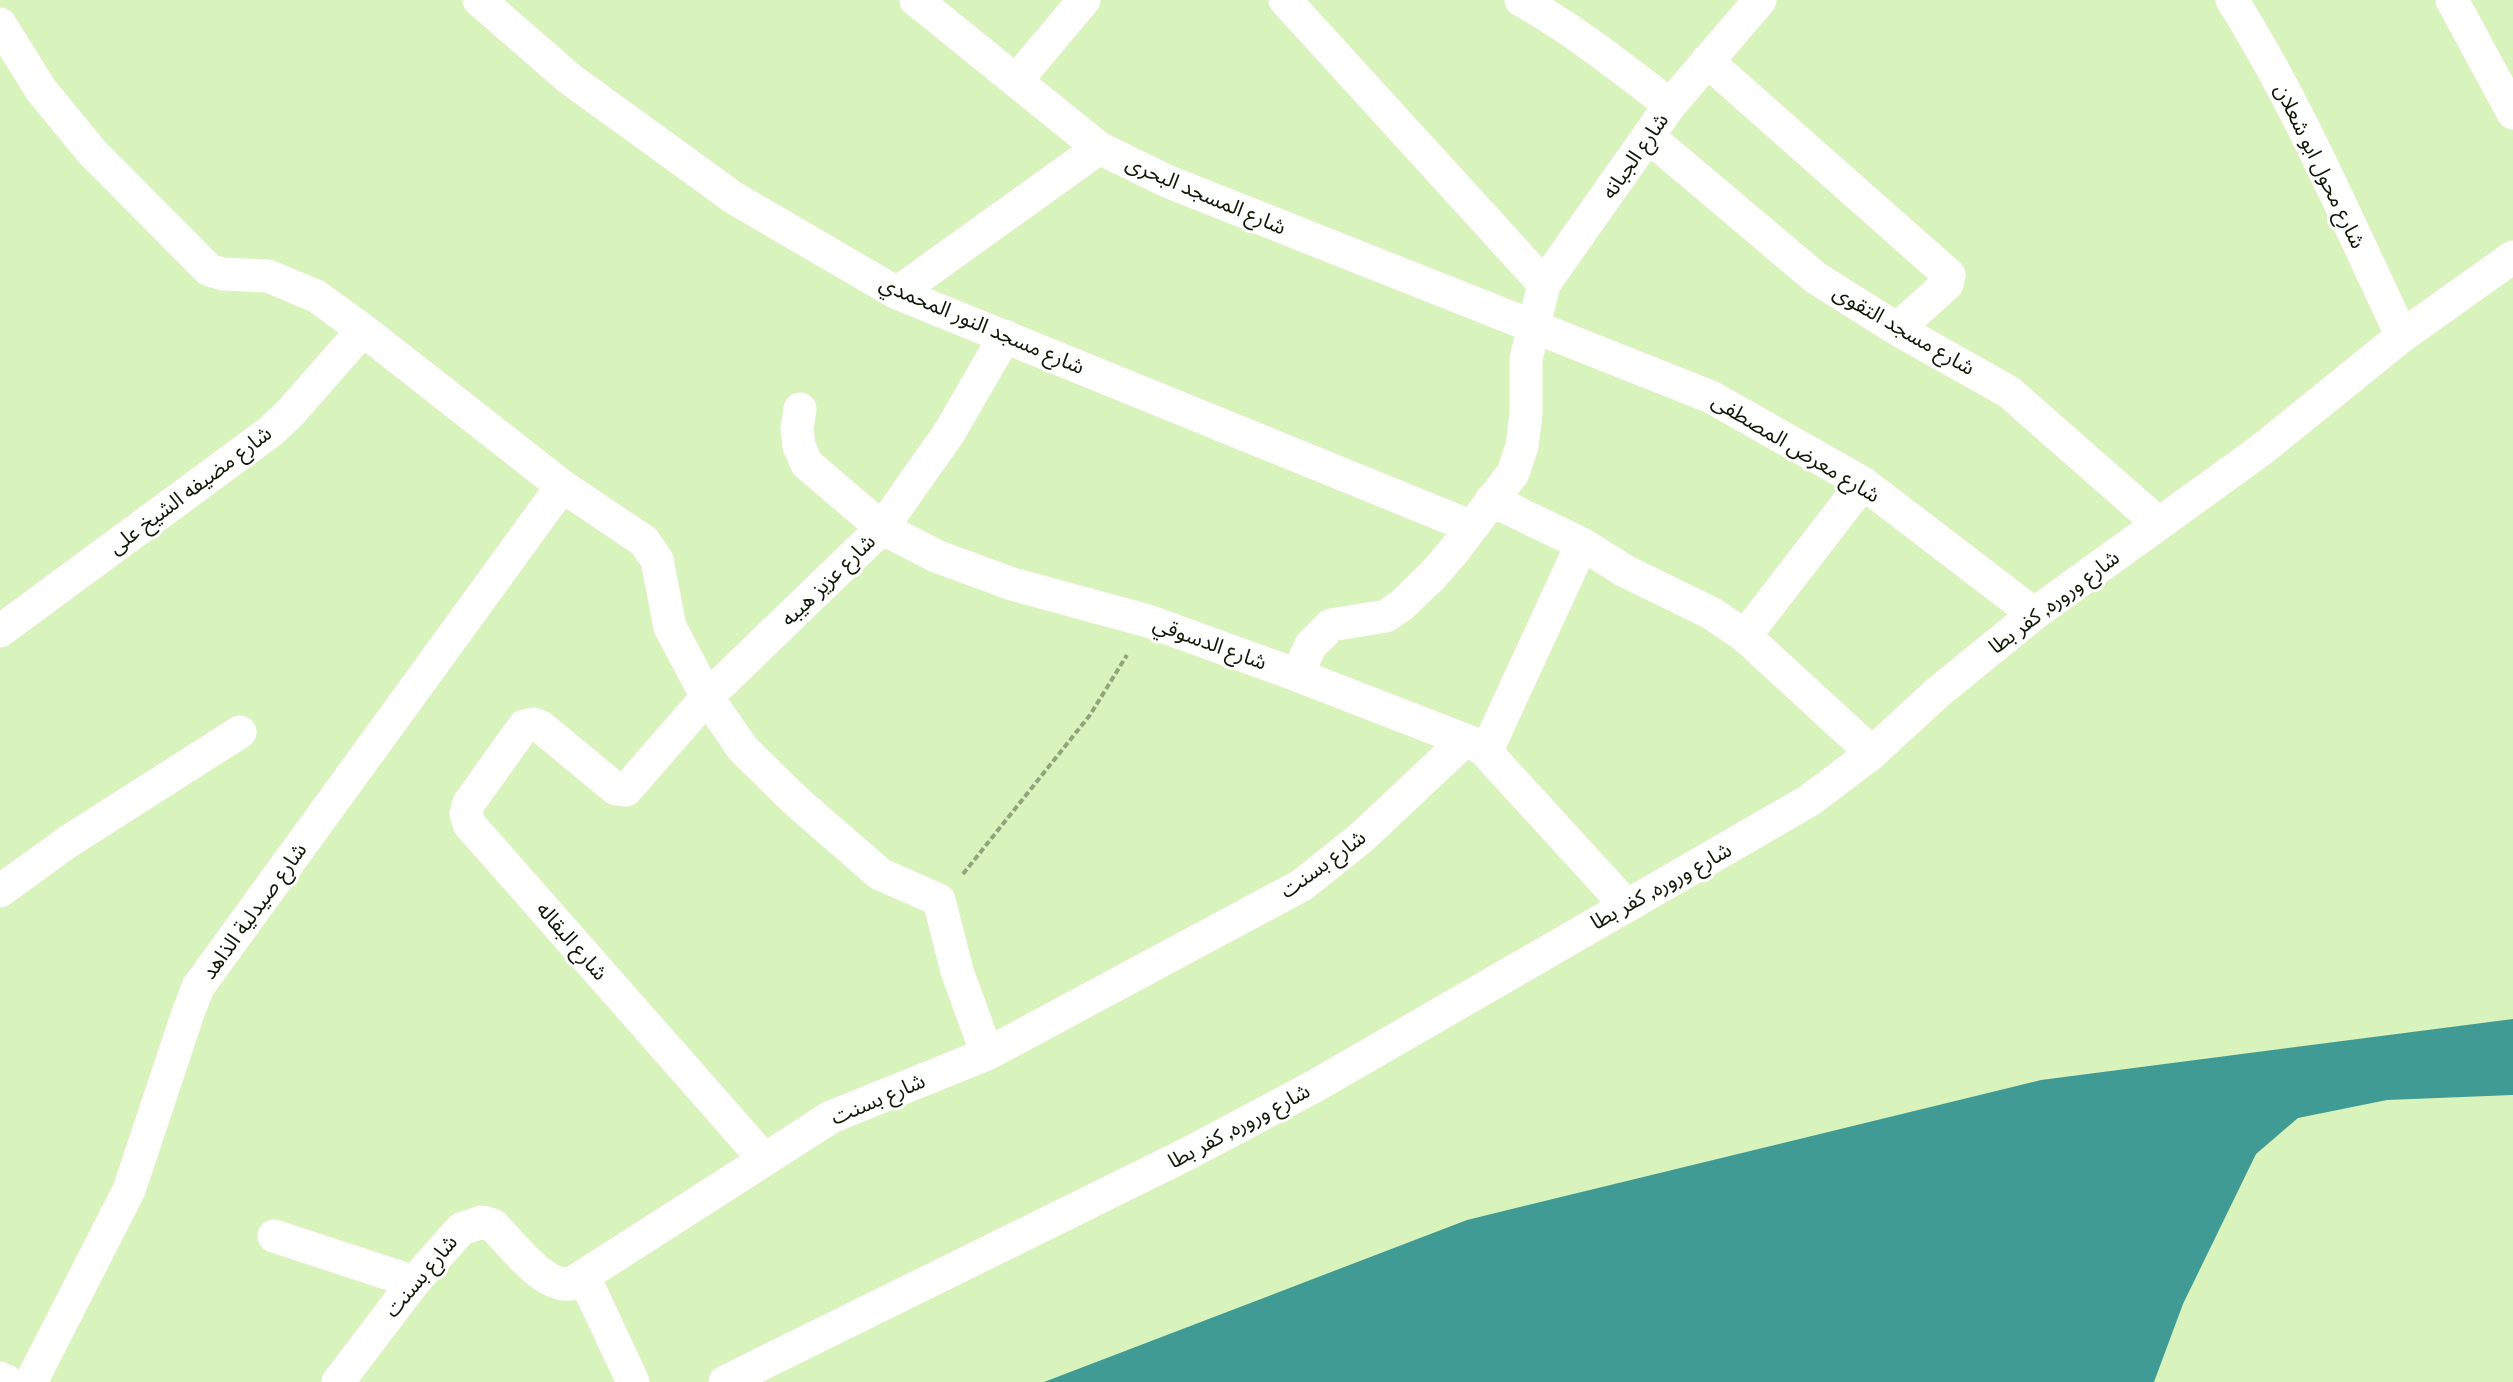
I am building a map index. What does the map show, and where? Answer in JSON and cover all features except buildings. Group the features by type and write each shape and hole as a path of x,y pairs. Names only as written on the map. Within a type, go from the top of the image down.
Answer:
{"street":[{"name":"شارع مسجد النور المحمدي","path":"479,0 570,79 734,198 897,293 1472,527"},
{"name":"شارع المسجد البحرى","path":"916,0 1099,148 1169,182 1533,325"},
{"path":"1016,81 1084,0"},
{"path":"1285,0 1544,284"},
{"path":"1521,0 1548,15 1671,105"},
{"name":"شارع الجبانه","path":"1296,675 1311,645 1331,625 1386,616 1402,605 1433,575 1513,473 1521,446 1526,414 1526,359 1544,284 1671,105 1760,0"},
{"name":"شارع محول ابو شعلان","path":"2232,0 2259,43 2293,106 2402,336"},
{"path":"2452,0 2513,113"},
{"path":"0,24 41,90 92,152 209,270 223,274 268,276 316,296 363,330 562,486 644,541 657,560 670,627 707,698 743,749 796,801 880,874 939,900 957,971 987,1054"},
{"path":"1707,62 1949,275 1947,284 1897,329"},
{"name":"شارع مسجد التقوى","path":"1649,137 1816,278 1897,329 2009,392 2158,524"},
{"path":"897,293 1099,148"},
{"name":"شارع وروره, كفر بطا","path":"725,1382 1189,1153 1315,1086 1810,800 1872,753 1937,693 2034,614 2261,450 2402,336 2513,257"},
{"name":"شارع معرض المصطفى","path":"1533,325 1711,397 1863,483 2034,614"},
{"name":"شارع مضيفه الشيخ على","path":"0,631 271,431 289,414 363,330"},
{"name":"شارع عزيز هيبه","path":"541,727 616,789 626,790 707,698 882,528 949,433 1005,336"},
{"name":"شارع الدسوقي","path":"800,409 797,428 799,446 807,464 882,528 936,556 970,570 1012,584 1148,621 1296,675 1475,746 1626,905"},
{"path":"1745,636 1863,483"},
{"name":"شارع صيدلية الذاهد","path":"31,1382 129,1190 198,987 562,486"},
{"path":"1491,500 1582,544 1624,571 1711,613 1745,636 1872,753"},
{"path":"1475,746 1582,544"},
{"name":"شارع البقاله","path":"541,727 532,724 524,726 469,803 466,814 469,824 764,1159"},
{"path":"0,891 69,841 240,732"},
{"name":"شارع بسنت","path":"338,1382 414,1282 461,1229 482,1222 493,1225 550,1281 564,1285 571,1284 831,1117 987,1054 1302,885 1475,746"},
{"path":"274,1236 414,1282"},
{"path":"584,1277 633,1382"},
{"path":"0,1378 9,1382"}],"path":[{"path":"939,900 975,861 1090,715 1148,621"}],"water":[{"path":"2513,1019 2513,1095 2387,1100 2298,1118 2256,1154 2183,1304 2154,1382 1044,1382 1467,1220 2041,1080"}]}
